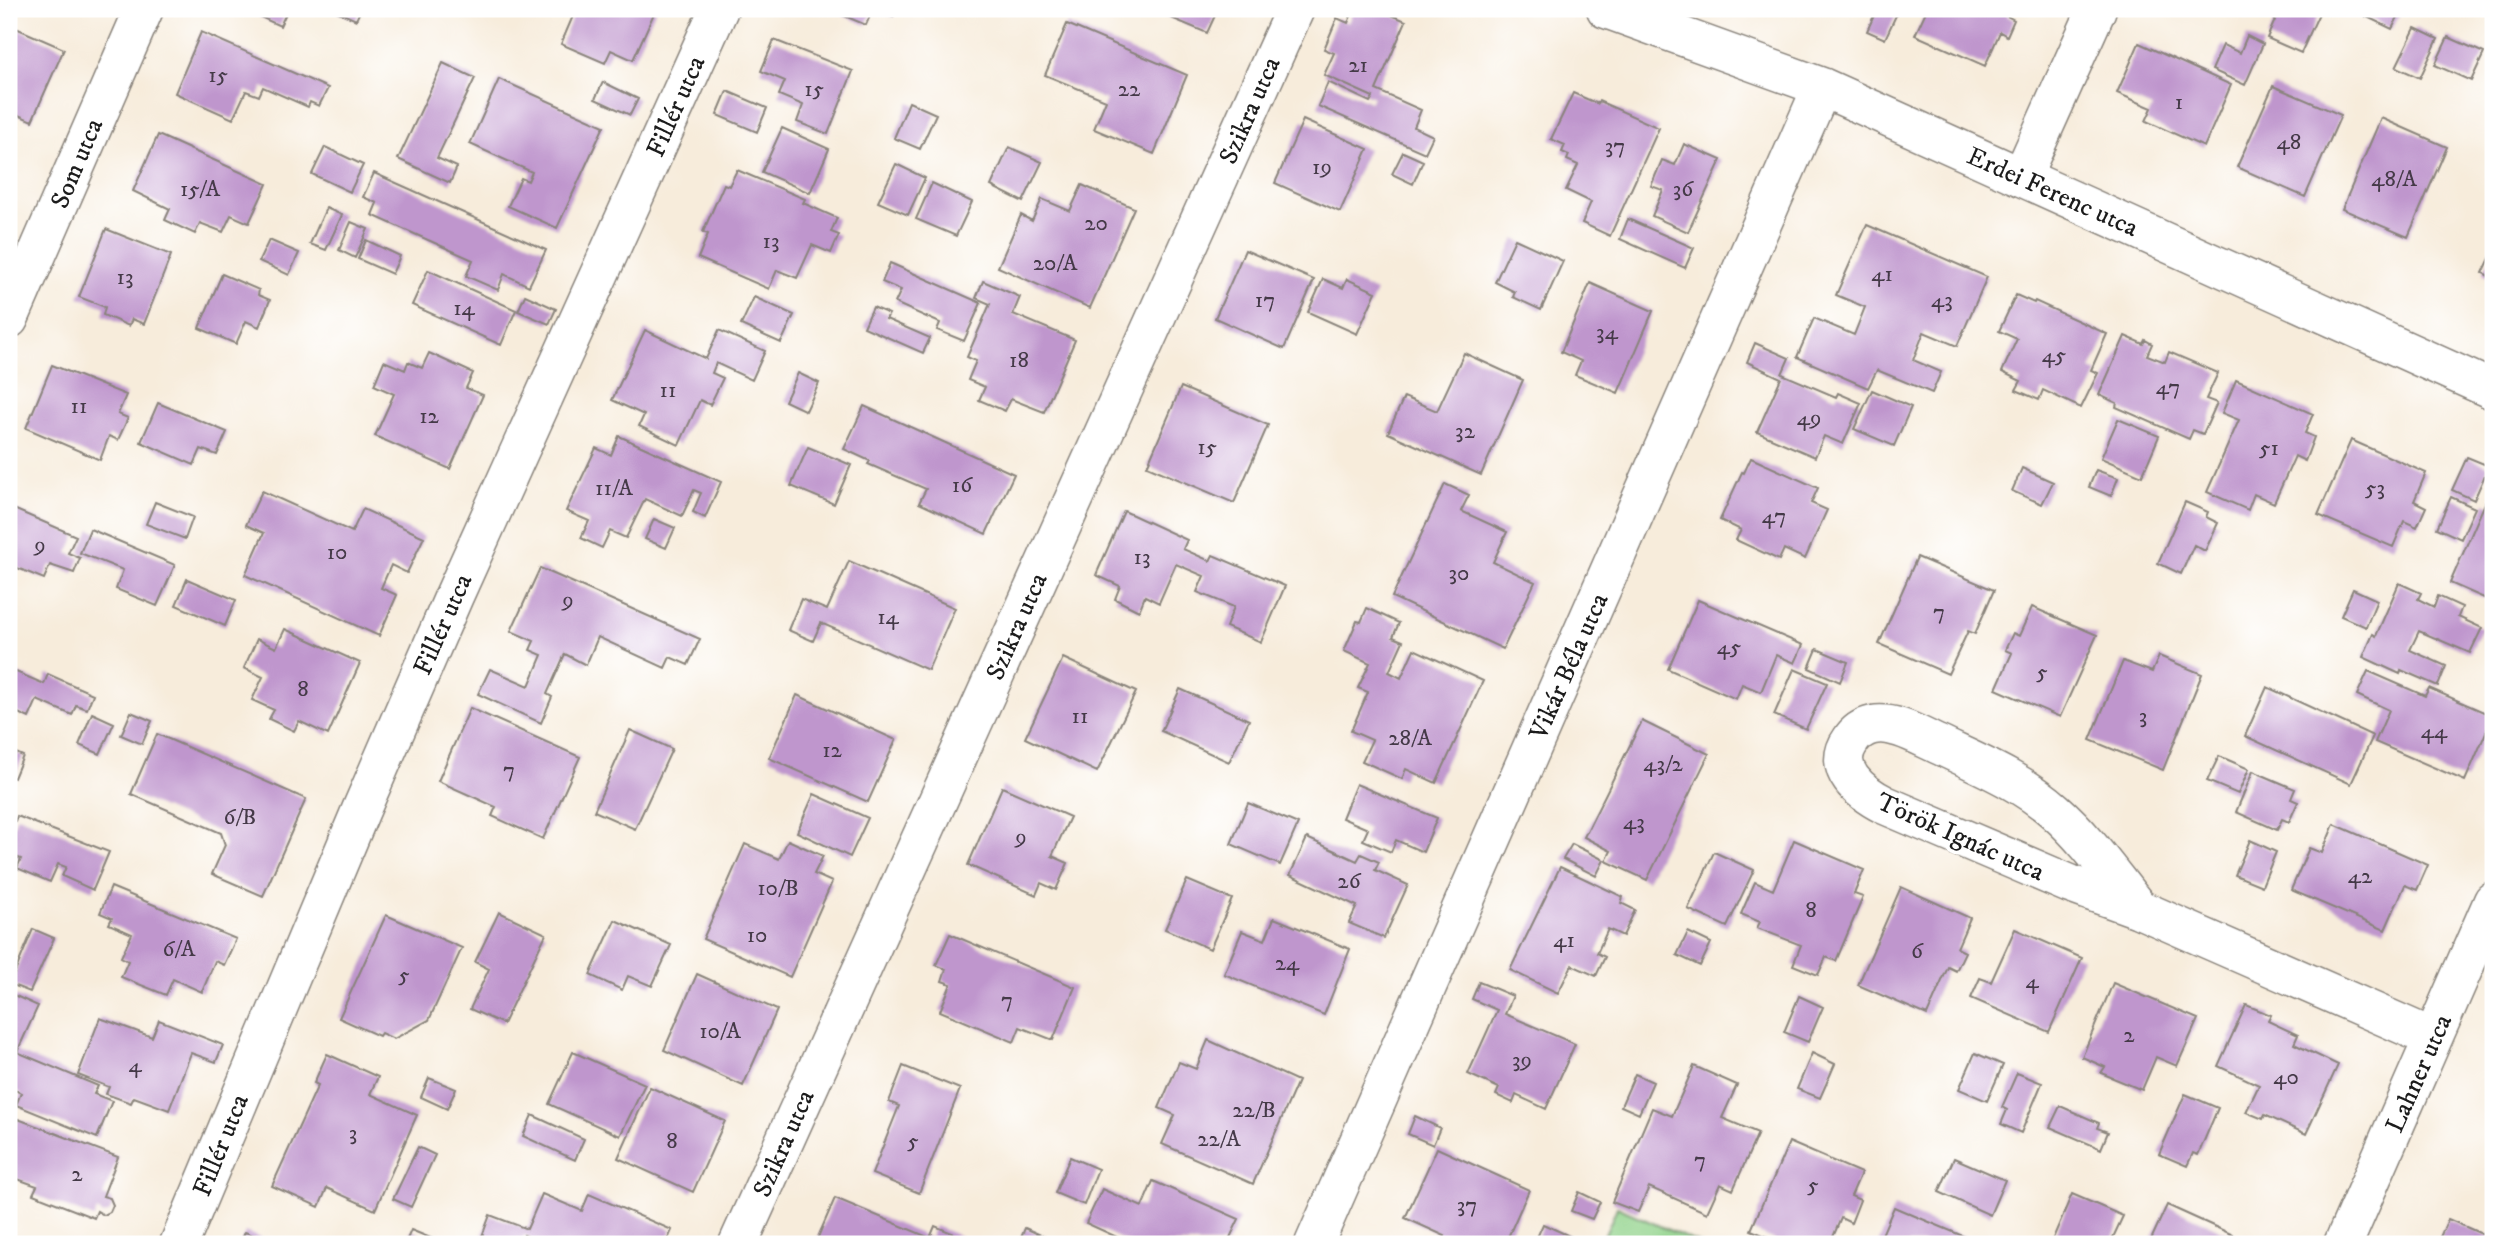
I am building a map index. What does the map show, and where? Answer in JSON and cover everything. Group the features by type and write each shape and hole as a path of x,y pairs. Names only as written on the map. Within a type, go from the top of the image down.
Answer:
{"street":[{"name":"Som utca","path":"9,319 144,9"},
{"name":"Fillér utca","path":"179,1244 334,873 454,596 719,9"},
{"name":"Szikra utca","path":"738,1244 1295,9"},
{"name":"Erdei Ferenc utca","path":"1606,9 1822,87 2493,390"},
{"path":"2022,176 2097,9"},
{"name":"Vikár Béla utca","path":"1314,1244 1822,87"},
{"name":"Török Ignác utca","path":"2138,909 2062,817 2012,781 1897,727 1871,725 1858,732 1848,744 1844,759 1848,776 1859,789 1875,800 2070,884 2138,909 2433,1038"},
{"name":"Lahner utca","path":"2343,1244 2493,901"}],"green space":[{"path":"1617,1207 1700,1244 1601,1244"}],"building":[{"path":"243,9 288,9 280,26"},
{"path":"332,9 361,9 356,20"},
{"path":"576,9 656,9 633,60 611,50 605,63 561,44"},
{"path":"828,9 873,9 866,25"},
{"path":"874,9 897,9 893,17"},
{"path":"1150,9 1218,9 1207,33"},
{"path":"1354,9 1377,9 1406,21 1376,90 1421,110 1414,127 1433,136 1425,153 1318,106 1328,82 1370,102 1373,97 1324,75 1334,53 1324,49 1337,18 1348,23"},
{"path":"1877,9 1899,9 1885,39 1867,31"},
{"path":"1927,9 2010,9 2007,16 2014,20 2007,36 2000,32 1985,66 1915,35"},
{"path":"2280,9 2321,9 2301,53 2267,38"},
{"path":"2369,9 2402,9 2392,29 2365,16"},
{"path":"1067,24 1187,75 1154,154 1094,129 1106,100 1045,75"},
{"path":"9,25 64,49 32,121 9,111"},
{"path":"2415,28 2438,39 2420,78 2396,67"},
{"path":"201,32 328,88 319,106 310,102 308,107 263,87 259,96 246,91 233,119 175,93"},
{"path":"2247,36 2263,44 2245,85 2212,70 2223,45 2240,53"},
{"path":"2448,37 2484,53 2471,81 2435,65"},
{"path":"774,40 853,71 828,134 797,122 803,105 779,95 785,81 761,71"},
{"path":"2139,43 2231,85 2204,147 2146,121 2152,108 2117,93"},
{"path":"443,63 475,78 437,158 457,167 450,183 398,159"},
{"path":"499,79 604,126 557,228 508,206 521,178 528,181 532,172 470,144"},
{"path":"603,82 638,99 630,115 595,99"},
{"path":"2273,86 2341,115 2305,197 2237,167"},
{"path":"727,91 767,108 757,132 717,115"},
{"path":"1573,93 1598,104 1599,101 1659,128 1610,236 1582,223 1591,202 1566,190 1578,165 1567,160 1569,155 1562,152 1565,145 1551,139"},
{"path":"909,102 936,114 920,149 894,138"},
{"path":"2381,118 2447,147 2408,237 2342,209"},
{"path":"1303,120 1368,149 1340,212 1275,183"},
{"path":"782,128 829,149 810,193 762,172"},
{"path":"158,135 267,184 249,223 231,215 223,232 200,223 195,234 165,220 170,209 133,191"},
{"path":"1684,144 1721,160 1688,232 1652,216 1663,190 1651,186 1662,160 1675,165"},
{"path":"325,147 363,165 350,192 312,174"},
{"path":"1009,147 1042,162 1023,202 991,186"},
{"path":"1403,152 1423,161 1413,184 1392,174"},
{"path":"896,164 925,178 908,215 878,202"},
{"path":"737,170 805,199 803,203 837,218 831,232 839,235 831,253 812,245 797,278 777,270 769,289 698,258 708,234 703,232 724,184 729,186"},
{"path":"374,173 546,250 529,286 504,274 498,290 466,276 473,260 372,215 377,203 363,197"},
{"path":"932,183 972,202 956,236 916,219"},
{"path":"1082,185 1134,208 1090,308 998,267 1021,215 1032,221 1042,199 1070,211"},
{"path":"326,208 342,215 326,250 310,244"},
{"path":"1628,219 1694,248 1685,268 1620,239"},
{"path":"351,222 368,229 355,258 339,250"},
{"path":"1867,225 1987,277 1957,346 1924,332 1913,360 1941,372 1932,393 1877,370 1868,388 1797,357 1814,318 1854,335 1865,307 1836,295"},
{"path":"106,229 171,255 144,324 132,319 129,326 103,315 105,307 79,297"},
{"path":"1515,239 1563,261 1541,310 1513,297 1515,292 1495,282"},
{"path":"269,240 299,253 289,275 259,261"},
{"path":"366,240 400,256 392,274 358,259"},
{"path":"1245,250 1314,280 1284,349 1215,318"},
{"path":"2493,252 2493,278 2483,273"},
{"path":"890,263 981,303 964,341 937,330 940,323 895,303 901,290 882,282"},
{"path":"428,270 516,310 501,345 412,305"},
{"path":"222,274 259,290 258,295 270,300 259,327 246,321 236,344 199,328"},
{"path":"1323,279 1343,288 1347,279 1376,292 1357,334 1308,312"},
{"path":"983,281 1020,297 1013,314 1075,340 1044,412 1011,399 1005,411 979,400 985,387 968,380 976,361 967,357 990,304 976,298"},
{"path":"1590,283 1653,311 1618,393 1575,375 1581,361 1561,352"},
{"path":"525,295 556,309 549,324 518,311"},
{"path":"2016,295 2107,334 2091,370 2098,373 2081,408 2043,390 2039,400 2016,390 2021,381 2002,372 2017,339 1999,331"},
{"path":"754,297 794,315 781,343 741,325"},
{"path":"873,307 889,314 886,319 930,338 923,353 864,327"},
{"path":"645,330 706,359 719,330 765,351 752,380 716,363 712,373 723,378 710,405 700,400 679,445 639,426 644,415 612,400"},
{"path":"2125,336 2143,344 2145,340 2152,344 2147,355 2165,362 2169,352 2218,373 2206,399 2217,403 2203,434 2193,430 2189,439 2116,407 2117,403 2099,395"},
{"path":"1755,343 1789,358 1782,374 1836,397 1838,393 1861,403 1843,444 1824,436 1815,457 1757,432 1781,378 1747,362"},
{"path":"429,353 473,373 466,388 483,395 450,469 375,436 394,394 374,385 384,361 405,370 408,362 422,368"},
{"path":"1464,353 1523,380 1481,475 1388,433 1404,397 1437,411"},
{"path":"52,365 126,395 118,414 128,418 118,440 109,436 100,460 26,428"},
{"path":"798,373 819,383 806,411 785,401"},
{"path":"2236,380 2313,414 2305,433 2314,437 2305,461 2295,456 2274,503 2254,494 2248,510 2207,492 2239,420 2222,413"},
{"path":"1181,387 1268,425 1234,503 1147,466"},
{"path":"1872,390 1911,407 1894,446 1854,429"},
{"path":"158,403 227,432 217,455 201,449 194,465 141,442"},
{"path":"864,406 1014,474 986,534 919,503 926,489 868,464 870,461 844,449"},
{"path":"2118,419 2159,436 2142,476 2101,458"},
{"path":"619,436 721,482 705,518 693,512 701,493 694,490 682,516 645,499 626,538 610,531 602,548 581,538 589,521 566,511 596,448 611,455"},
{"path":"2351,440 2426,473 2414,501 2426,507 2417,527 2404,521 2393,547 2318,515"},
{"path":"808,447 851,465 834,504 791,486"},
{"path":"2467,457 2489,466 2474,500 2452,490"},
{"path":"1751,458 1818,488 1811,503 1827,510 1805,559 1784,549 1779,560 1736,540 1741,530 1720,520"},
{"path":"2022,468 2053,482 2042,504 2012,491"},
{"path":"2096,470 2118,478 2111,496 2089,487"},
{"path":"1445,484 1469,495 1461,511 1507,532 1493,562 1535,582 1503,649 1392,597"},
{"path":"262,491 352,532 363,509 424,537 407,573 391,565 381,588 397,595 379,636 245,575 264,533 246,525"},
{"path":"2451,497 2475,508 2461,539 2437,528"},
{"path":"155,502 193,517 185,539 146,524"},
{"path":"2185,502 2208,512 2206,517 2218,523 2205,551 2194,545 2181,574 2158,563"},
{"path":"2485,503 2493,507 2493,602 2450,583"},
{"path":"9,507 76,536 68,553 80,558 74,573 50,565 44,579 15,567 9,581"},
{"path":"1124,511 1187,540 1183,549 1210,561 1213,555 1285,586 1261,642 1226,627 1234,607 1197,592 1204,576 1176,564 1159,603 1145,596 1139,611 1115,599 1120,586 1096,575"},
{"path":"654,519 675,528 666,548 645,539"},
{"path":"90,529 175,565 157,606 116,589 123,570 80,553"},
{"path":"1917,557 1994,590 1975,634 1968,631 1948,674 1879,644"},
{"path":"849,561 955,608 928,670 821,623 813,641 788,630 801,599 827,610"},
{"path":"540,568 700,639 688,665 670,657 665,668 598,637 586,665 565,654 547,694 552,697 541,723 478,694 490,669 529,686 542,655 530,650 534,641 511,631"},
{"path":"187,579 236,600 225,626 176,605"},
{"path":"2399,583 2421,593 2418,599 2434,607 2438,596 2462,607 2458,617 2482,628 2470,653 2419,631 2410,650 2446,666 2438,686 2401,670 2400,674 2363,657 2373,634 2376,636"},
{"path":"2353,589 2377,600 2366,627 2341,616"},
{"path":"1698,600 1803,645 1795,663 1776,655 1761,692 1742,684 1736,699 1668,669"},
{"path":"2032,607 2097,635 2060,717 1996,689 2012,653 2005,650 2013,633 2019,636"},
{"path":"1367,608 1399,623 1393,637 1403,641 1389,672 1401,678 1414,649 1483,681 1436,783 1406,769 1402,779 1362,761 1372,740 1351,731 1368,692 1358,688 1370,663 1344,651 1357,621 1361,622"},
{"path":"285,629 360,663 328,735 299,721 294,731 269,719 274,710 252,700 263,677 244,668 257,639 276,648"},
{"path":"1817,649 1848,662 1840,682 1809,668"},
{"path":"2159,656 2202,674 2163,770 2090,740 2123,661 2152,672"},
{"path":"1063,658 1136,692 1097,772 1025,738"},
{"path":"9,669 44,684 48,674 93,694 87,709 76,705 72,715 37,700 29,718 9,709"},
{"path":"1794,669 1827,683 1806,729 1774,715"},
{"path":"2368,671 2425,696 2429,688 2493,716 2465,781 2375,742 2389,710 2357,695"},
{"path":"2267,687 2373,736 2351,784 2245,736"},
{"path":"1180,689 1249,720 1229,762 1161,731"},
{"path":"797,695 896,740 868,802 769,758"},
{"path":"470,708 580,757 543,839 492,816 496,807 438,781"},
{"path":"131,712 152,721 142,744 121,735"},
{"path":"92,713 114,723 100,754 79,745"},
{"path":"1642,721 1709,754 1647,880 1606,861 1611,851 1584,837"},
{"path":"630,730 672,749 635,829 594,811"},
{"path":"157,734 306,799 263,896 212,874 225,845 221,833 131,794"},
{"path":"9,750 23,756 14,778 9,776"},
{"path":"2219,756 2249,769 2238,794 2207,781"},
{"path":"2253,771 2295,789 2291,799 2298,802 2289,822 2282,819 2277,830 2236,812"},
{"path":"1356,784 1437,818 1423,852 1396,840 1391,852 1363,840 1368,829 1342,818"},
{"path":"1002,787 1070,817 1052,856 1068,863 1056,890 1041,883 1036,895 968,865"},
{"path":"814,794 868,818 850,857 797,832"},
{"path":"1248,803 1298,824 1280,865 1231,844"},
{"path":"17,816 109,852 93,890 62,876 66,867 58,864 50,882 17,868 21,859 9,854 9,836"},
{"path":"2334,824 2428,865 2417,890 2405,885 2385,930 2291,890 2309,848 2322,853"},
{"path":"1307,838 1357,861 1361,854 1379,862 1375,870 1408,885 1384,938 1349,923 1357,906 1290,875"},
{"path":"788,840 823,856 814,874 832,882 790,977 703,939 745,844 779,859"},
{"path":"1794,840 1864,870 1854,894 1863,897 1836,961 1826,957 1818,975 1793,965 1801,945 1757,928 1760,922 1741,914 1755,882 1773,890"},
{"path":"2250,840 2276,852 2262,886 2235,875"},
{"path":"1572,844 1604,860 1596,876 1563,859"},
{"path":"1714,852 1754,870 1727,927 1688,909"},
{"path":"1560,867 1623,897 1621,903 1635,910 1623,936 1608,929 1597,953 1605,957 1596,976 1572,965 1558,993 1510,970"},
{"path":"1187,880 1232,899 1210,949 1165,929"},
{"path":"111,887 236,939 224,965 215,961 202,992 173,979 166,995 121,977 128,961 121,957 132,934 109,924 112,918 100,913"},
{"path":"1901,887 1970,918 1957,948 1965,952 1956,971 1948,967 1927,1015 1858,985"},
{"path":"499,912 546,934 503,1024 470,1009 489,969 475,962"},
{"path":"386,915 462,948 429,1020 394,1039 381,1033 379,1036 339,1018"},
{"path":"1274,918 1350,949 1324,1015 1224,974 1242,931 1265,940"},
{"path":"615,920 671,945 652,986 628,976 622,990 590,975"},
{"path":"33,929 54,938 30,992 10,984"},
{"path":"2015,929 2082,958 2049,1032 1971,998 1980,978 1991,982"},
{"path":"1688,932 1711,943 1700,966 1677,955"},
{"path":"950,934 1075,987 1053,1040 1020,1027 1014,1042 940,1011 951,984 942,981 946,969 936,965"},
{"path":"697,974 777,1010 743,1086 664,1050"},
{"path":"1479,982 1513,996 1505,1014 1575,1044 1546,1109 1516,1095 1513,1103 1496,1095 1499,1088 1468,1074 1497,1010 1472,999"},
{"path":"2113,983 2198,1019 2177,1066 2156,1057 2142,1090 2101,1073 2105,1067 2082,1057"},
{"path":"9,993 38,1006 17,1052 98,1086 94,1094 112,1101 97,1138 16,1105 21,1093 9,1087"},
{"path":"1799,996 1823,1007 1808,1042 1784,1032"},
{"path":"2246,1005 2271,1015 2268,1021 2298,1035 2294,1044 2338,1065 2306,1134 2265,1115 2263,1119 2246,1112 2259,1085 2218,1066"},
{"path":"100,1018 152,1037 159,1020 223,1045 216,1062 191,1053 169,1110 134,1097 131,1103 106,1094 109,1087 78,1075"},
{"path":"1208,1040 1298,1081 1253,1184 1162,1144 1175,1115 1159,1108 1179,1062 1196,1069"},
{"path":"573,1052 645,1084 620,1136 549,1104"},
{"path":"1812,1053 1835,1064 1820,1098 1797,1089"},
{"path":"1975,1053 2003,1065 1987,1101 1959,1089"},
{"path":"327,1054 378,1077 370,1094 417,1115 375,1210 327,1188 319,1207 272,1186 318,1085 314,1083"},
{"path":"903,1066 960,1089 919,1193 872,1174 899,1106 889,1102"},
{"path":"1694,1066 1737,1085 1722,1118 1758,1133 1733,1190 1720,1184 1707,1213 1649,1187 1638,1212 1612,1202 1652,1108 1672,1116"},
{"path":"2017,1073 2042,1083 2021,1133 2001,1124 2007,1110 2002,1107"},
{"path":"1635,1074 1653,1082 1639,1114 1621,1106"},
{"path":"429,1078 456,1089 447,1109 421,1097"},
{"path":"650,1087 725,1121 693,1192 618,1158"},
{"path":"2185,1094 2218,1108 2198,1155 2193,1153 2187,1166 2159,1154"},
{"path":"2060,1106 2099,1123 2097,1128 2108,1132 2101,1149 2050,1127"},
{"path":"532,1115 584,1139 575,1160 523,1136"},
{"path":"1415,1116 1440,1128 1433,1145 1408,1134"},
{"path":"18,1119 118,1157 103,1196 110,1198 113,1205 110,1212 104,1215 97,1211 94,1218 33,1194 37,1186 9,1176 9,1141"},
{"path":"1789,1142 1861,1173 1851,1196 1860,1200 1851,1223 1841,1218 1830,1244 1785,1244 1751,1230"},
{"path":"418,1147 435,1155 411,1207 393,1199"},
{"path":"1437,1148 1529,1190 1505,1244 1441,1244 1445,1236 1405,1218"},
{"path":"1070,1157 1098,1169 1084,1205 1055,1193"},
{"path":"1954,1158 2005,1180 1990,1215 1939,1192"},
{"path":"1153,1181 1239,1219 1227,1244 1132,1244 1086,1223 1102,1189 1142,1207"},
{"path":"1579,1192 1600,1202 1592,1219 1571,1211"},
{"path":"542,1194 582,1211 589,1194 672,1230 666,1244 529,1244 531,1238 524,1235 520,1244 494,1244 481,1239 490,1215 527,1229"},
{"path":"2072,1194 2123,1216 2110,1244 2051,1243"},
{"path":"835,1198 930,1238 935,1226 979,1244 815,1244"},
{"path":"2167,1205 2253,1244 2149,1244"},
{"path":"1894,1207 1915,1216 1982,1244 1878,1244"},
{"path":"2448,1219 2493,1239 2493,1244 2437,1244"},
{"path":"1543,1224 1587,1244 1534,1244"},
{"path":"1025,1228 1061,1244 1027,1244 1020,1240"},
{"path":"411,1230 445,1244 405,1244"},
{"path":"245,1232 275,1244 240,1244"}]}
